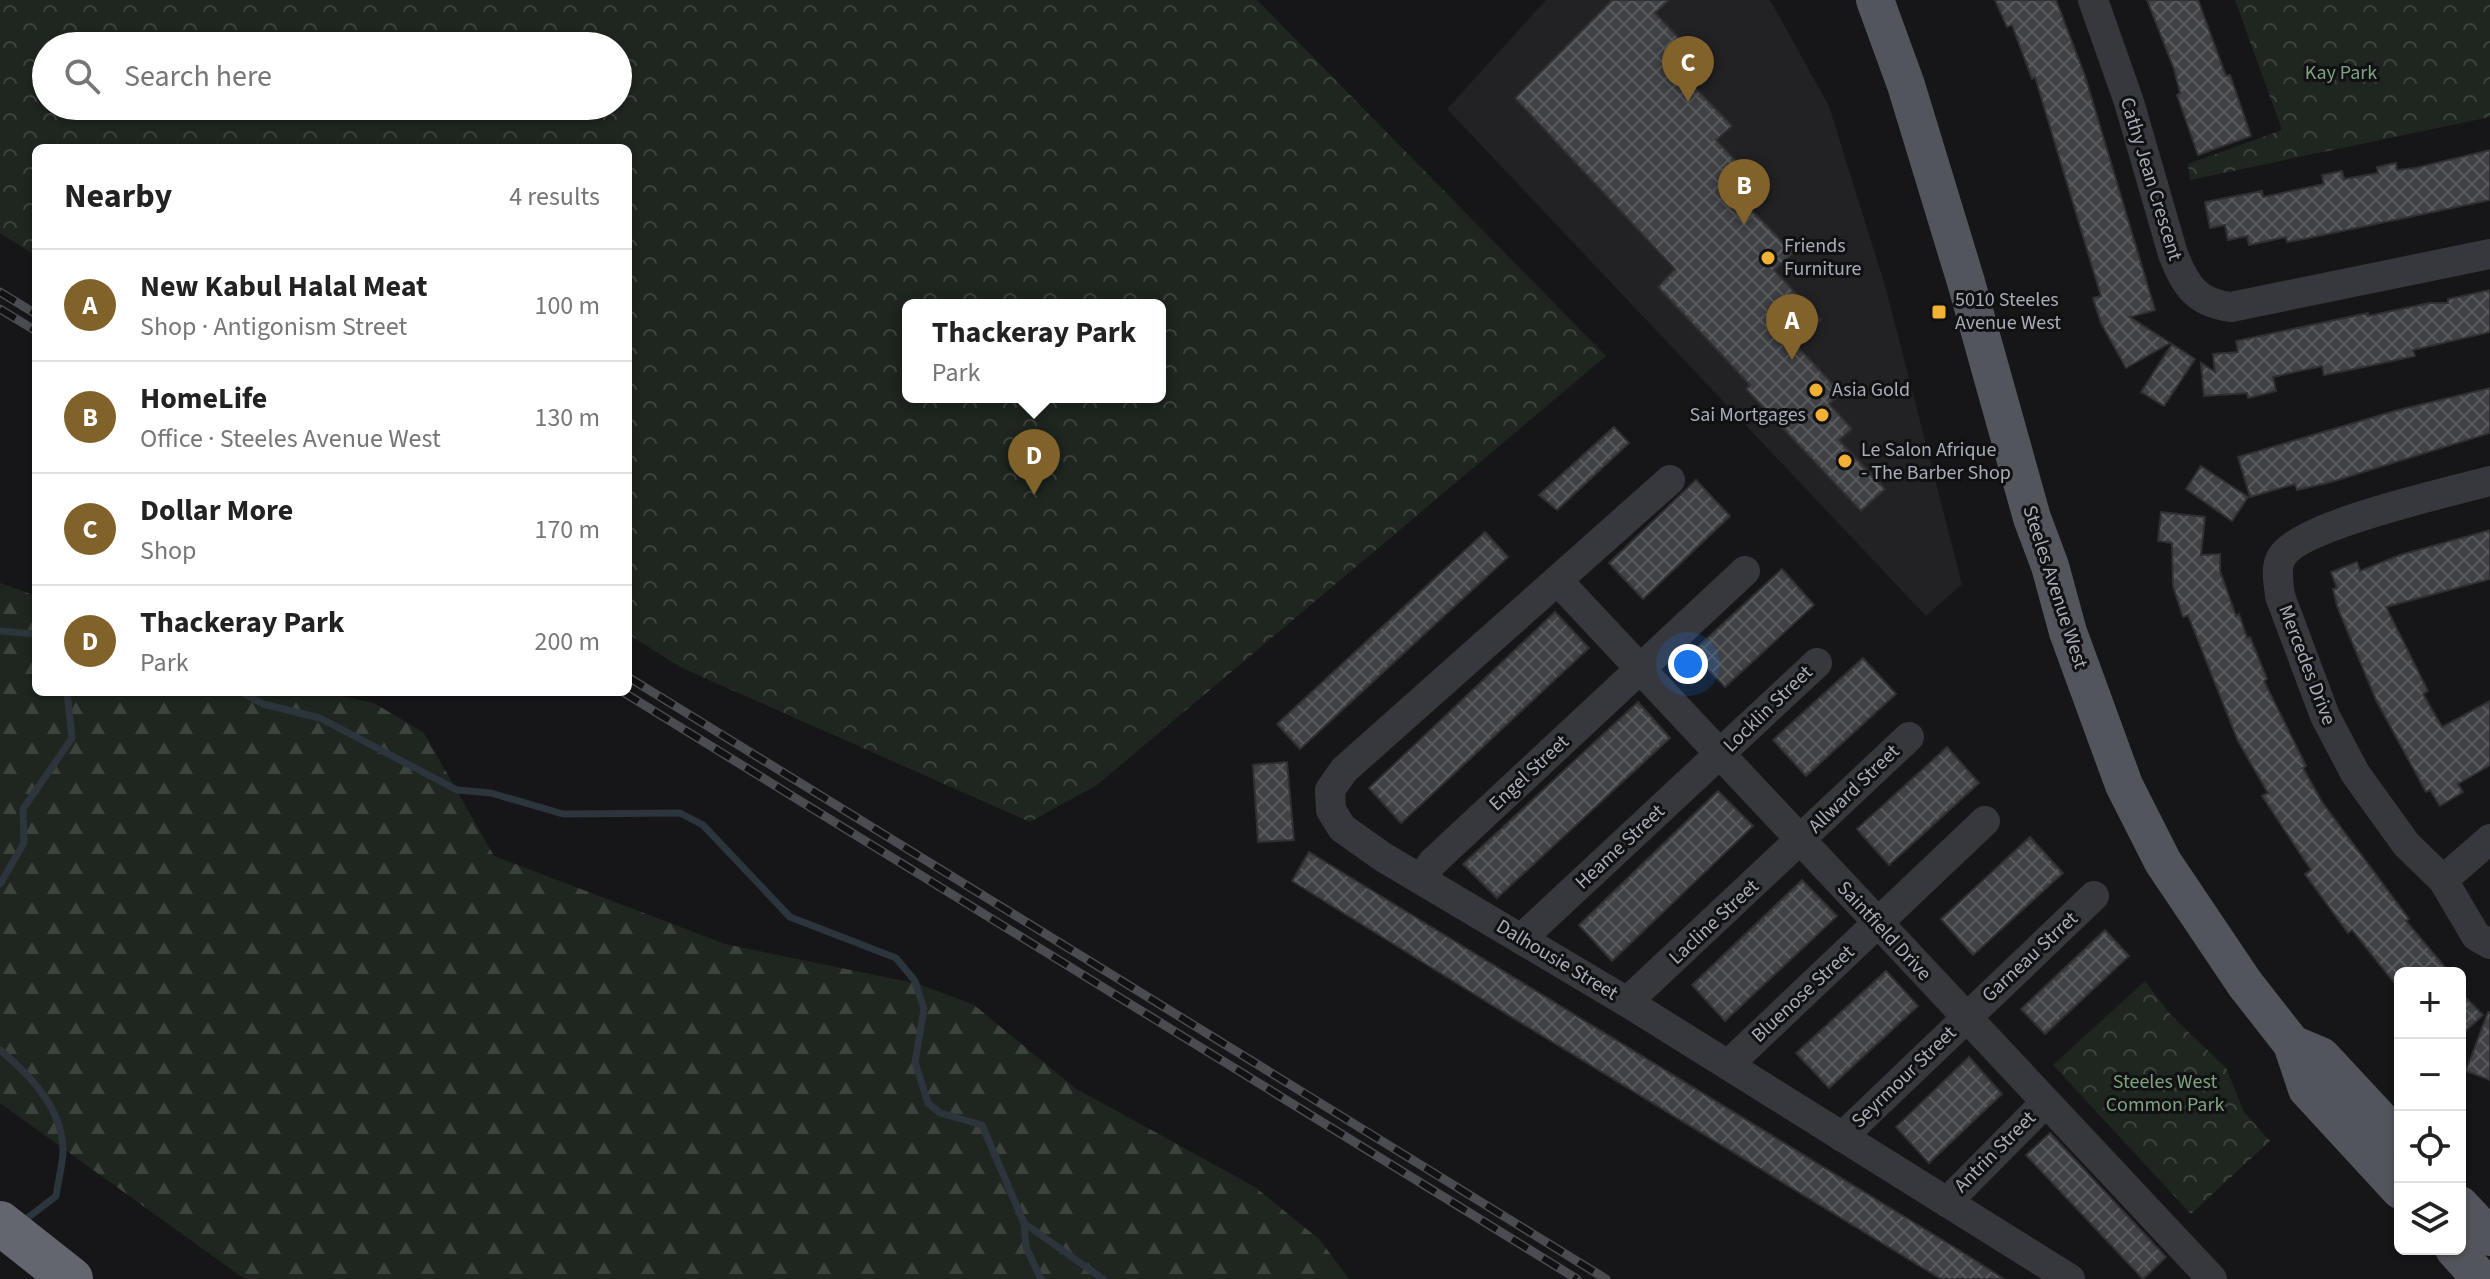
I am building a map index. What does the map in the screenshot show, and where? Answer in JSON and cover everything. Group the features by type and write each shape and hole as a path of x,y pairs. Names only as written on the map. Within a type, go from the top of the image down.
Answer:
{"highway":[{"path":"0,1223 71,1279"}],"main road":[{"name":"Steeles Avenue West","path":"1875,0 1906,85 2068,632 2124,785 2163,862 2245,984 2292,1044 2307,1089 2394,1183"},
{"name":"Steeles Avenue West","path":"2292,1044 2321,1056 2394,1135"},
{"path":"2466,1223 2477,1257"}],"street":[{"name":"Cathy Jean Crescent","path":"2093,0 2129,102 2173,254 2181,275 2196,296 2214,305 2231,307 2490,254"},
{"path":"1558,581 1670,480"},
{"name":"Mercedes Drive","path":"2490,481 2314,532 2281,558 2278,575 2280,596 2325,716 2355,773 2406,844 2443,880 2476,936 2490,944"},
{"name":"Engel Street","path":"1422,878 1432,863 1745,571"},
{"name":"Saintfield Drive","path":"1558,581 2045,1103 2196,1273"},
{"name":"Dalhousie Street","path":"1558,581 1344,770 1330,790 1331,810 1342,828 2070,1279"},
{"name":"Locklin Street","path":"1719,755 1817,663"},
{"name":"Allward Street","path":"1800,842 1909,737"},
{"name":"Heame Street","path":"1521,939 1719,755"},
{"name":"Bluenose Street","path":"1728,1065 1985,821"},
{"path":"2443,880 2490,839"},
{"name":"Lacline Street","path":"1627,1002 1800,842"},
{"name":"Garneau Strret","path":"1965,1018 2094,896"},
{"name":"Seyrmour Street","path":"1842,1137 1965,1018"},
{"name":"Antrin Street","path":"1947,1202 2045,1103"}],"shaded area":[{"path":"1546,0 1770,0 1829,106 1886,289 1962,584 1926,616 1447,109"}],"green space":[{"path":"0,0 1257,0 1606,356 1097,785 1030,822 680,667 632,637 632,144 32,144 32,253 0,233"},
{"name":"Kay Park","path":"2235,0 2490,0 2490,117 2190,180 2188,164 2282,130"},
{"path":"0,583 32,595 32,696 341,696 374,703 424,733 494,856 725,944 919,984 974,1005 1075,1088 1255,1187 1320,1240 1349,1279 246,1279 0,1103"},
{"name":"Steeles West Common Park","path":"2145,981 2170,1014 2226,1068 2244,1112 2270,1141 2191,1214 2053,1065"}],"building":[{"path":"1612,0 1669,0 1655,13 1702,62 1685,77 1732,126 1716,140 1763,189 1746,204 1793,253 1774,270 1821,320 1795,344 1841,393 1829,404 1852,429 1839,440 1885,489 1861,511 1746,389 1750,385 1658,287 1675,269 1515,98"},
{"path":"1995,0 2056,0 2085,76 2155,310 2130,317 2170,343 2126,368 2101,323 2093,298 2101,296 2035,77 2032,79 2012,25 2007,27"},
{"path":"2147,0 2198,0 2226,76 2230,75 2251,136 2198,155 2177,95 2180,93 2174,69"},
{"path":"2490,150 2490,200 2287,242 2286,237 2249,245 2247,236 2228,240 2225,225 2210,228 2205,202 2262,191 2263,197 2324,184 2322,175 2342,171 2344,179 2378,173 2377,167 2396,163 2397,170 2415,168"},
{"path":"2490,290 2490,332 2413,350 2415,356 2364,367 2324,375 2322,366 2273,377 2276,391 2248,398 2247,393 2204,396 2201,363 2215,372 2213,354 2238,352 2236,341 2368,313 2368,316 2429,303 2448,303 2448,299"},
{"path":"2172,344 2195,359 2164,406 2141,392"},
{"path":"2490,388 2490,433 2331,482 2297,490 2295,484 2250,497 2238,457 2398,410"},
{"path":"1614,427 1629,443 1557,510 1539,495"},
{"path":"2201,466 2248,497 2232,521 2186,489"},
{"path":"1696,480 1730,516 1643,599 1609,563"},
{"path":"2161,512 2205,517 2201,555 2220,554 2220,571 2236,616 2239,614 2247,638 2250,637 2267,679 2264,681 2306,766 2303,768 2322,802 2409,919 2406,921 2445,967 2394,967 2394,982 2352,930 2348,933 2305,874 2311,870 2262,796 2268,793 2238,741 2188,615 2183,617 2173,586 2172,543 2158,541"},
{"path":"2490,530 2490,579 2386,607 2428,691 2423,694 2442,727 2490,701 2490,765 2458,784 2463,792 2440,806 2430,790 2426,792 2376,700 2337,606 2333,589 2337,588 2331,572 2357,562 2360,571 2400,555"},
{"path":"1485,532 1508,557 1300,749 1277,724"},
{"path":"1782,569 1814,605 1725,687 1692,652"},
{"path":"1555,612 1589,648 1401,823 1369,788"},
{"path":"1863,658 1896,694 1806,776 1773,740"},
{"path":"1638,702 1670,738 1497,898 1463,864"},
{"path":"1947,747 1979,783 1889,865 1857,829"},
{"path":"1287,762 1294,840 1258,842 1253,765"},
{"path":"1718,791 1753,826 1612,961 1579,925"},
{"path":"2030,837 2063,873 1973,955 1941,919"},
{"path":"1309,852 2004,1279 1941,1279 1482,999 1292,881"},
{"path":"1802,880 1837,916 1725,1021 1692,985"},
{"path":"2105,930 2129,956 2045,1034 2021,1009"},
{"path":"1886,971 1918,1006 1829,1088 1796,1053"},
{"path":"2466,998 2483,1015 2466,1031"},
{"path":"2488,1012 2490,1012 2490,1080 2466,1071"},
{"path":"1969,1057 2002,1094 1929,1163 1896,1127"},
{"path":"2050,1133 2166,1257 2143,1279 2026,1155"}],"waterway":[{"path":"0,631 32,634"},
{"path":"0,884 24,843 23,809 72,738 67,696"},
{"path":"248,696 263,704 320,718 457,790 491,793 563,814 680,813 703,825 790,917 896,958 915,981 924,1009 915,1062 928,1103 940,1113 982,1125 1024,1223 1103,1279"},
{"path":"0,1050 44,1095 62,1137 63,1153 56,1196 21,1223"},
{"path":"1024,1223 1026,1247 1041,1279"}],"railway":[{"path":"0,292 32,312"},
{"path":"0,309 32,329"},
{"path":"632,679 1606,1279"},
{"path":"630,696 1577,1279"}],"place":[{"name":"Dollar More","path":"1688,102"},
{"name":"HomeLife","path":"1744,225"},
{"name":"Friends Furniture","path":"1768,258"},
{"name":"5010 Steeles Avenue West","path":"1939,312"},
{"name":"New Kabul Halal Meat","path":"1792,360"},
{"name":"Asia Gold","path":"1816,390"},
{"name":"Sai Mortgages","path":"1822,415"},
{"name":"Le Salon Afrique - The Barber Shop","path":"1845,461"},
{"name":"Thackeray Park","path":"1034,495"}]}
